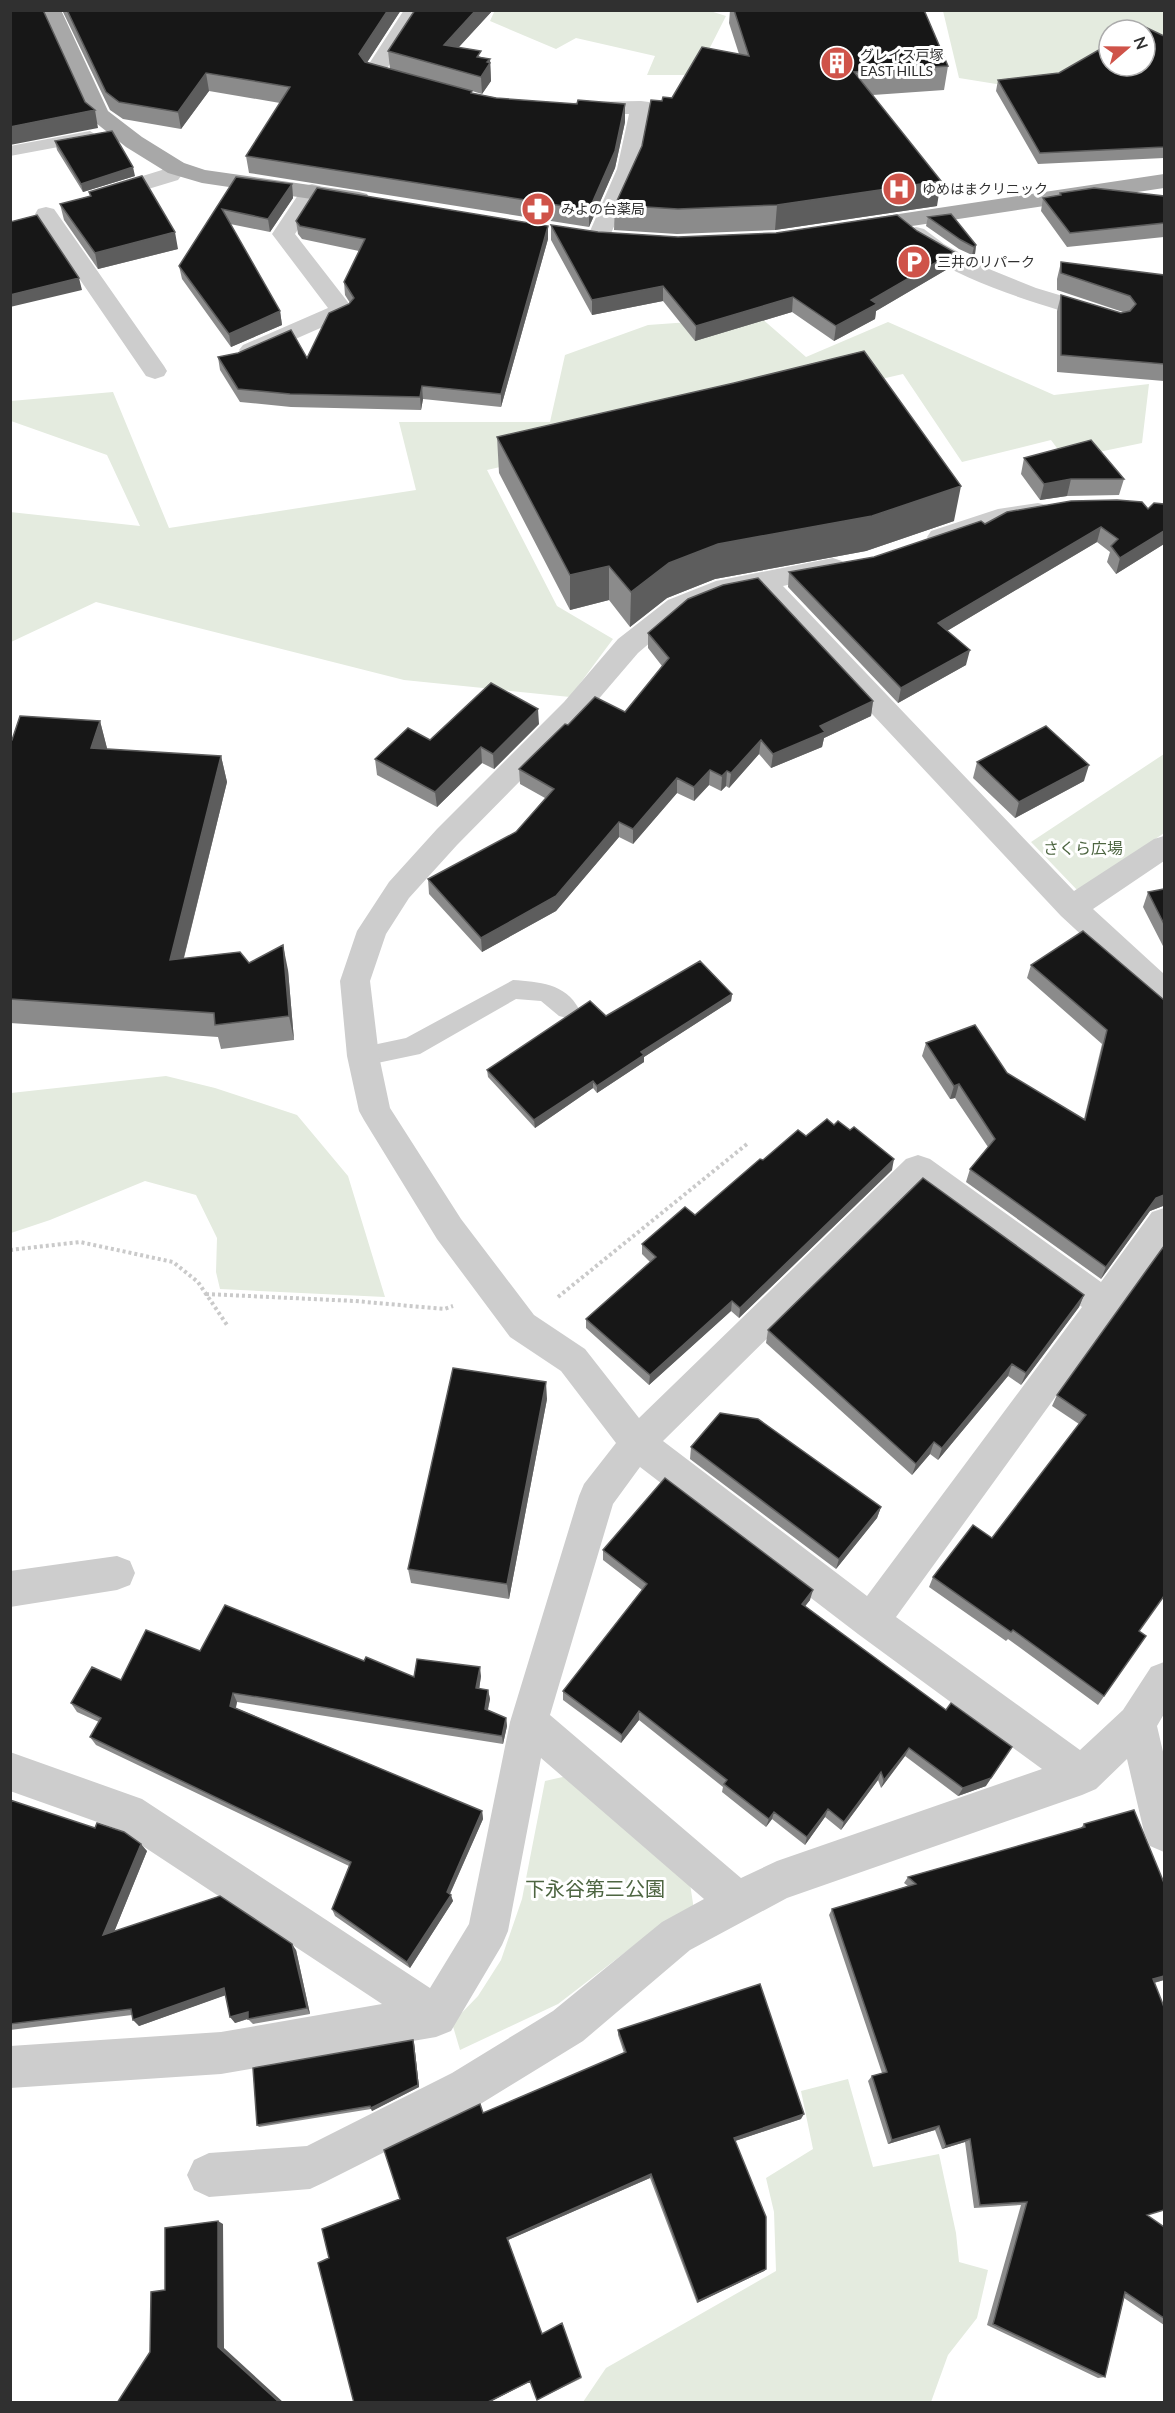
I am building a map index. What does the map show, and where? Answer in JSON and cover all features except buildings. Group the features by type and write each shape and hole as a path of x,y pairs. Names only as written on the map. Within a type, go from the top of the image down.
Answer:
{"main road":[{"path":"51,10 99,114 176,168 202,176 381,202"},
{"path":"844,229 1164,181"},
{"path":"575,235 621,240"}],"street":[{"path":"415,10 374,74 430,89"},
{"path":"557,108 641,107 628,169 598,238"},
{"path":"154,371 37,216 170,175 176,168"},
{"path":"230,359 342,309 283,234 312,191"},
{"path":"901,221 926,242 968,267 1027,293 1117,320"},
{"path":"913,547 998,518 1067,506"},
{"path":"860,563 716,590 677,606 628,646 574,709 447,837 399,890 372,931 355,981 363,1056 375,1111 449,1229 522,1326 573,1360 637,1443 871,1621 1082,1774"},
{"path":"762,580 1072,908 1164,992"},
{"path":"1072,908 1164,847"},
{"path":"10,2067 220,2053 436,2016 488,1931 529,1722 597,1496 637,1443 918,1169 1105,1304"},
{"path":"871,1621 1164,1222"},
{"path":"10,1589 117,1573"},
{"path":"1164,1680 1151,1735 1164,1832"},
{"path":"529,1722 738,1902"},
{"path":"209,2175 310,2167 467,2088 568,2026 676,1936 777,1881 1082,1774 1151,1735"},
{"path":"10,1771 128,1812 436,2016"}],"lane":[{"path":"10,151 120,130"},
{"path":"363,1056 411,1047 513,989 547,992 567,1009"}],"path":[{"path":"522,1326 747,1144"},
{"path":"10,1250 80,1242 173,1262 198,1282 227,1325"},
{"path":"206,1294 355,1301 444,1309 496,1293"}],"green space":[{"path":"495,10 707,10 726,16 696,75 647,75 655,56 576,38 556,49 490,21"},
{"path":"943,11 1164,11 1164,35 1157,37 1157,18 1097,18 1097,57 1071,66 1045,92 959,78"},
{"path":"760,317 806,357 888,322 1054,395 1149,384 1142,443 1065,459 1051,440 962,462 903,374 487,470 557,606 613,639 570,697 404,680 96,602 11,642 10,512 140,526 107,455 11,421 11,401 113,392 169,528 416,490 399,422 550,422 565,355 648,325"},
{"name":"さくら広場","path":"1164,754 1164,833 1079,892 1031,842"},
{"path":"166,1076 215,1088 297,1115 348,1176 385,1297 220,1289 216,1272 217,1238 196,1195 145,1181 50,1220 11,1233 11,1093"},
{"name":"下永谷第三公園","path":"567,1776 689,1877 694,1910 666,1921 558,2004 460,2050 452,2023 478,1996 501,1960 522,1899 545,1781"},
{"path":"848,2079 873,2167 939,2154 956,2233 959,2262 988,2270 977,2318 948,2355 931,2402 583,2402 606,2368 776,2271 774,2212 766,2178 813,2149 801,2091"}],"place":[{"name":"グレイス戸塚 EAST HILLS","path":"837,63"},
{"name":"ゆめはまクリニック","path":"899,189"},
{"name":"みよの台薬局","path":"538,209"},
{"name":"三井のリパーク","path":"914,262"}]}
